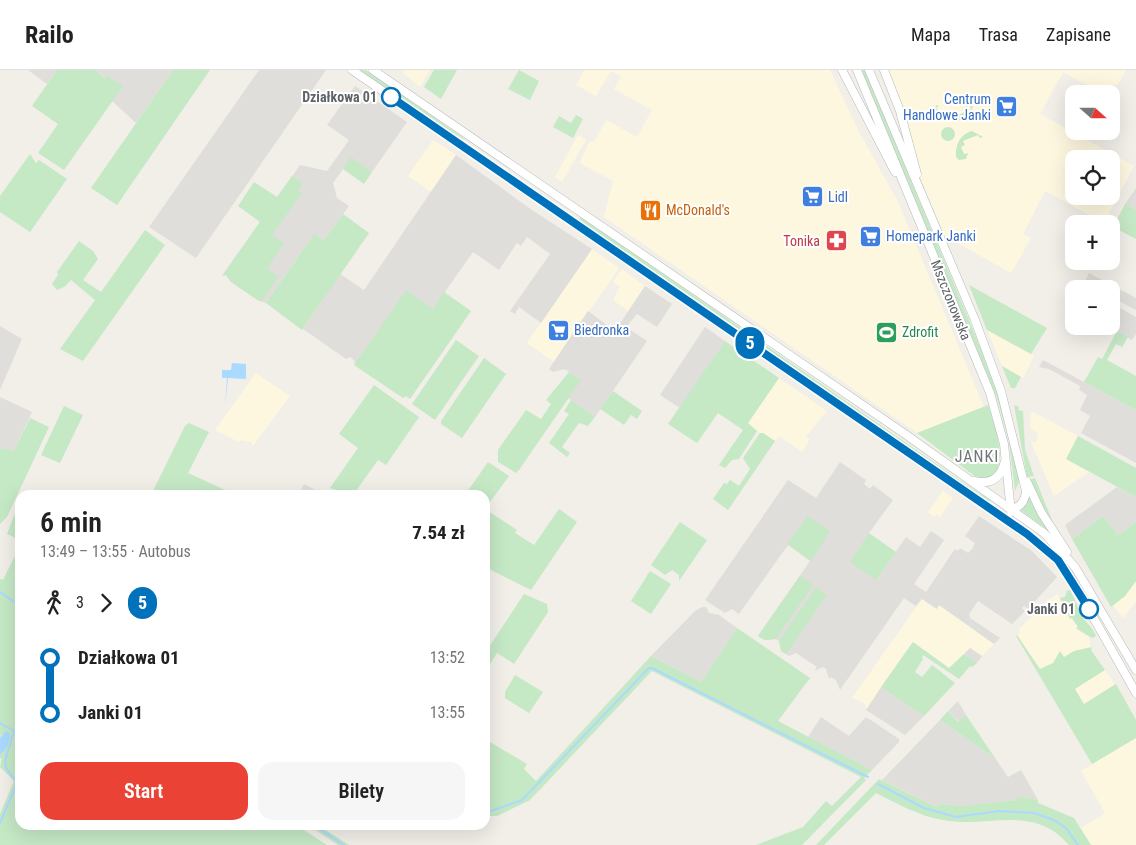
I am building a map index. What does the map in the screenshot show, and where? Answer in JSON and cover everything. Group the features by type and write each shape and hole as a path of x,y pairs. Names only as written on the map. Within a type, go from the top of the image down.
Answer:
{"main road":[{"path":"352,70 1016,526 1058,560 1080,593 1136,693"},
{"path":"373,70 1044,533 1075,567"},
{"path":"842,70 865,119 914,210"},
{"name":"Mszczonowska","path":"857,70 990,394 1002,433 1006,456 1010,509 1016,526"},
{"name":"Mszczonowska","path":"869,70 1002,391 1025,480"},
{"path":"884,70 900,111 925,202"},
{"path":"969,480 984,483 994,480 1000,474 1006,456"},
{"path":"996,512 1019,507 1024,500 1025,480"},
{"path":"1025,480 1041,512 1136,670"}],"shaded area":[{"path":"28,70 57,70 47,84"},
{"path":"95,70 173,70 136,123 112,101 122,86 107,76 105,79"},
{"path":"259,70 326,70 196,258 149,227"},
{"path":"404,70 430,70 420,87 403,73"},
{"path":"584,70 830,70 857,128 898,202 984,407 917,433 604,217 613,181 580,163 582,157 590,141 594,142 606,120 637,137 652,110 614,89 621,76 611,71 596,96 576,85"},
{"path":"887,70 1126,70 1118,85 1087,85 1063,72 1040,114 1065,128 1065,140 1087,140 1105,150 1065,150 1065,202 1045,191 1023,234 1031,238 1011,273 945,236 921,179"},
{"path":"355,86 407,122 372,172 351,158 333,183 337,198 349,206 324,240 314,234 266,303 259,301 231,282 226,275 222,276 300,165 327,171 349,140 327,125"},
{"path":"578,135 586,140 562,182 555,177"},
{"path":"433,140 456,155 431,192 408,176"},
{"path":"456,155 532,210 592,249 541,323 519,307 515,314 510,311 550,254 527,237 521,246 517,243 499,270 473,252 433,309 406,291 355,365 354,360 350,357 346,359 303,329 340,274 364,290"},
{"path":"1120,158 1134,166 1120,193"},
{"path":"1136,188 1136,210 1125,204"},
{"path":"1071,205 1113,205 1108,215 1089,215"},
{"path":"592,249 619,268 554,362 527,343"},
{"path":"622,269 645,286 628,311 613,300 620,287 613,282"},
{"path":"1089,273 1102,280 1086,280"},
{"path":"645,286 672,304 657,327 637,314 626,327 647,341 595,417 568,398 580,380 565,369 553,372 549,369 588,311 615,331"},
{"path":"1120,289 1136,298 1136,310 1120,302"},
{"path":"1120,308 1136,317 1136,334 1132,340 1120,333"},
{"path":"0,326 22,339 0,390"},
{"path":"705,327 725,341 680,408 660,395"},
{"path":"987,329 1034,356 1023,378 1002,366"},
{"path":"1043,360 1136,410 1136,463 1081,433 1090,416 1080,410 1087,395 1079,390 1080,386 1049,369 1039,367"},
{"path":"256,373 290,396 253,446 251,442 241,440 239,442 215,430"},
{"path":"779,378 827,411 806,436 810,439 802,452 779,436 775,441 760,433 748,423"},
{"path":"0,397 32,412 14,451 0,448"},
{"path":"1033,412 1078,436 1066,459 1089,472 1054,496 1031,442 1036,442 1038,433 1030,428 1031,413"},
{"path":"840,462 866,480 864,484 870,489 873,485 893,500 869,533 876,580 906,537 920,547 931,531 944,540 914,584 926,592 955,549 958,551 960,548 968,553 973,548 975,543 965,536 979,516 1032,551 1057,577 1028,609 1024,606 1022,608 1025,611 1012,624 978,601 969,614 970,618 1000,638 994,644 939,605 937,609 922,599 916,606 904,598 840,690 836,680 831,677 829,679 826,669 823,667 814,671 817,667 796,653 789,656 781,651 780,642 776,639 765,640 758,636 810,561 788,545 739,614 732,609 725,613 705,600 788,480 816,498"},
{"path":"304,484 315,490 301,490"},
{"path":"1117,487 1136,497 1136,522 1118,535 1103,516 1072,539 1065,525"},
{"path":"943,491 953,498 940,517 936,514 934,517 928,512"},
{"path":"1136,581 1136,601 1123,618 1113,605 1125,596"},
{"path":"1058,594 1063,608 1078,627 1076,629 1089,637 1091,650 1115,684 1084,704 1056,701 1016,636 1020,632 1019,629 1048,600"},
{"path":"922,599 934,608 939,605 994,644 982,656 970,648 949,668 912,642 867,709 864,703 852,698"},
{"path":"706,607 709,613 719,615 737,628 701,682 651,656 695,611"},
{"path":"970,648 982,656 977,663 964,654"},
{"path":"881,687 924,716 905,735 866,710"},
{"path":"958,701 966,715 959,722 948,711"},
{"path":"821,717 849,736 866,717 899,739 899,742 872,770 808,737"},
{"path":"940,720 995,758 1008,777 1021,770 1038,800 1017,796 1018,800 962,806 941,804 936,807 882,780"},
{"path":"1136,738 1136,845 1091,845 1081,828 1105,813 1081,771"}],"green space":[{"path":"57,70 95,70 105,79 107,75 123,86 64,170 38,153 58,124 32,106"},
{"path":"173,70 210,70 117,205 91,188"},
{"path":"358,70 366,70 466,140 449,132"},
{"path":"434,70 457,70 441,99 424,87"},
{"path":"519,70 539,81 530,100 508,89"},
{"path":"861,70 865,70 996,385 1020,479 1015,491 1009,441 997,398"},
{"path":"936,105 939,106 936,108 945,116 952,118 971,109 970,105 973,107 967,117 958,121 944,117 935,109"},
{"path":"576,115 583,119 573,138 553,127 559,116 571,123"},
{"path":"948,127 953,129 955,134 953,139 948,141 943,139 941,134 943,129"},
{"path":"972,131 983,137 980,138 978,135 963,141 965,145 961,147 964,154 968,153 966,159 959,160 956,157 957,144 961,137"},
{"path":"30,154 36,163 39,160 67,179 30,232 0,212 0,196"},
{"path":"351,157 372,172 364,184 343,169"},
{"path":"292,176 303,183 298,190 302,193 272,235 284,243 267,268 278,277 262,301 259,301 231,282 226,275 222,276 260,222 238,206 254,182 277,197"},
{"path":"1125,204 1136,210 1136,239 1120,231 1119,215"},
{"path":"343,214 369,233 302,330 266,303 314,234 324,240"},
{"path":"581,217 990,500 989,502 578,221"},
{"path":"145,230 165,245 83,361 60,349 95,300 71,280 64,287 57,290 52,284 58,275 57,272 79,241 93,251 98,259 83,280 101,292"},
{"path":"969,285 1047,328 1031,354 987,330"},
{"path":"406,290 433,309 444,292 471,311 410,399 406,396 403,398 354,365"},
{"path":"1120,333 1128,337 1122,347 1116,344 1107,360 1136,376 1136,410 1084,382 1098,357 1102,359 1115,335 1120,335"},
{"path":"456,340 479,356 435,420 412,404"},
{"path":"725,341 779,378 748,423 757,431 739,459 732,460 725,468 719,465 743,430 718,413 697,443 668,424"},
{"path":"484,358 506,374 462,438 441,424 441,421"},
{"path":"1002,366 1021,377 1015,388 1011,388"},
{"path":"569,372 581,380 519,470 516,473 498,462 498,450 526,410 541,419 551,404 546,400"},
{"path":"374,385 419,417 386,465 378,460 357,490 337,490 330,488 358,448 339,434"},
{"path":"613,391 642,411 637,419 631,415 624,425 600,409"},
{"path":"571,400 595,417 588,426 579,423 562,447 570,453 567,457 549,443 569,414 564,411"},
{"path":"988,405 998,441 1000,459 995,476 980,480 917,433"},
{"path":"1014,405 1019,407 1018,410 1023,411 1025,450 1034,476 1027,477"},
{"path":"64,406 83,415 60,463 41,455"},
{"path":"30,418 49,427 20,490 15,490 15,500 7,517 0,524 0,448 14,451"},
{"path":"189,423 209,432 188,473 225,490 153,490 185,426"},
{"path":"760,433 775,441 728,510 713,499 724,483 727,484 730,480 739,486 750,469 743,458"},
{"path":"1078,436 1136,468 1136,497 1066,459"},
{"path":"488,462 509,476 490,502 490,490 468,490"},
{"path":"1035,478 1054,525 1029,480"},
{"path":"1028,492 1052,533 1019,509"},
{"path":"559,509 577,522 531,590 490,570 490,512 517,530 515,533 534,545"},
{"path":"15,513 15,538 7,534"},
{"path":"808,516 830,531 811,561 787,544"},
{"path":"1103,516 1118,535 1136,522 1136,581 1125,596 1111,607 1072,539"},
{"path":"680,522 707,540 679,581 679,575 672,570 665,575 651,565"},
{"path":"869,533 896,552 876,580 850,562"},
{"path":"15,555 15,830 304,830 327,845 0,845 0,814 14,781 0,767 2,758 0,759 0,755 4,752 2,734 0,738 0,579 3,580"},
{"path":"650,571 671,584 651,614 631,601"},
{"path":"800,576 813,585 776,639 765,640 758,636"},
{"path":"816,587 827,595 786,654 781,651 779,641"},
{"path":"1070,590 1081,615 1096,636 1092,638 1076,628 1078,627 1072,618 1070,619 1060,598 1065,597 1067,591"},
{"path":"524,594 547,604 548,612 514,664 497,653 490,664 490,645"},
{"path":"737,628 810,678 778,721 872,770 864,778 866,780 802,845 756,845 803,827 826,801 832,806 861,777 652,671 530,800 497,816 490,816 490,742 527,764 524,769 536,781 651,656 701,682"},
{"path":"1017,635 1040,669 1053,663 1060,651 1064,657 1074,651 1092,647 1091,650 1105,670 1075,689 1084,704 1116,684 1136,720 1136,738 1092,764"},
{"path":"913,642 949,668 964,654 977,663 972,667 970,666 959,679 923,655 923,659 915,672 922,677 932,665 955,683 924,716 881,687"},
{"path":"515,675 543,692 529,713 505,698 505,692"},
{"path":"948,711 958,722 966,715 995,758 940,720"},
{"path":"879,779 936,807 941,804 962,806 1017,800 1017,796 1038,800 1038,803 1074,818 1091,845 1069,845 1055,832 1025,821 960,822 934,818 909,809 876,793 824,845 816,845"},
{"path":"316,830 326,830 349,845 338,845"}],"water":[{"path":"232,363 246,364 246,379 228,378 225,406 227,378 222,378 222,370 231,370"},
{"path":"6,731 10,734 9,740 6,748 0,755 0,738"}],"waterway":[{"path":"0,592 15,602"},
{"path":"490,811 522,800 649,668 868,777"},
{"path":"0,723 14,731 5,761 6,768 15,780"},
{"path":"878,784 924,808 956,817 1000,811 1034,813 1054,820 1066,828 1078,845"},
{"path":"0,823 15,788"},
{"path":"321,830 344,845"}],"bus line":[{"name":"5","path":"391,97 1027,534 1058,560 1078,588 1089,609"}],"place":[{"name":"Działkowa 01","path":"391,97"},
{"name":"Centrum Handlowe Janki","path":"1007,107"},
{"name":"Lidl","path":"812,197"},
{"name":"McDonald's","path":"650,210"},
{"name":"Homepark Janki","path":"870,236"},
{"name":"Tonika","path":"836,241"},
{"name":"Biedronka","path":"558,330"},
{"name":"Zdrofit","path":"886,332"},
{"name":"Janki 01","path":"1089,609"}],"district":[{"name":"JANKI","path":"977,456"}]}
